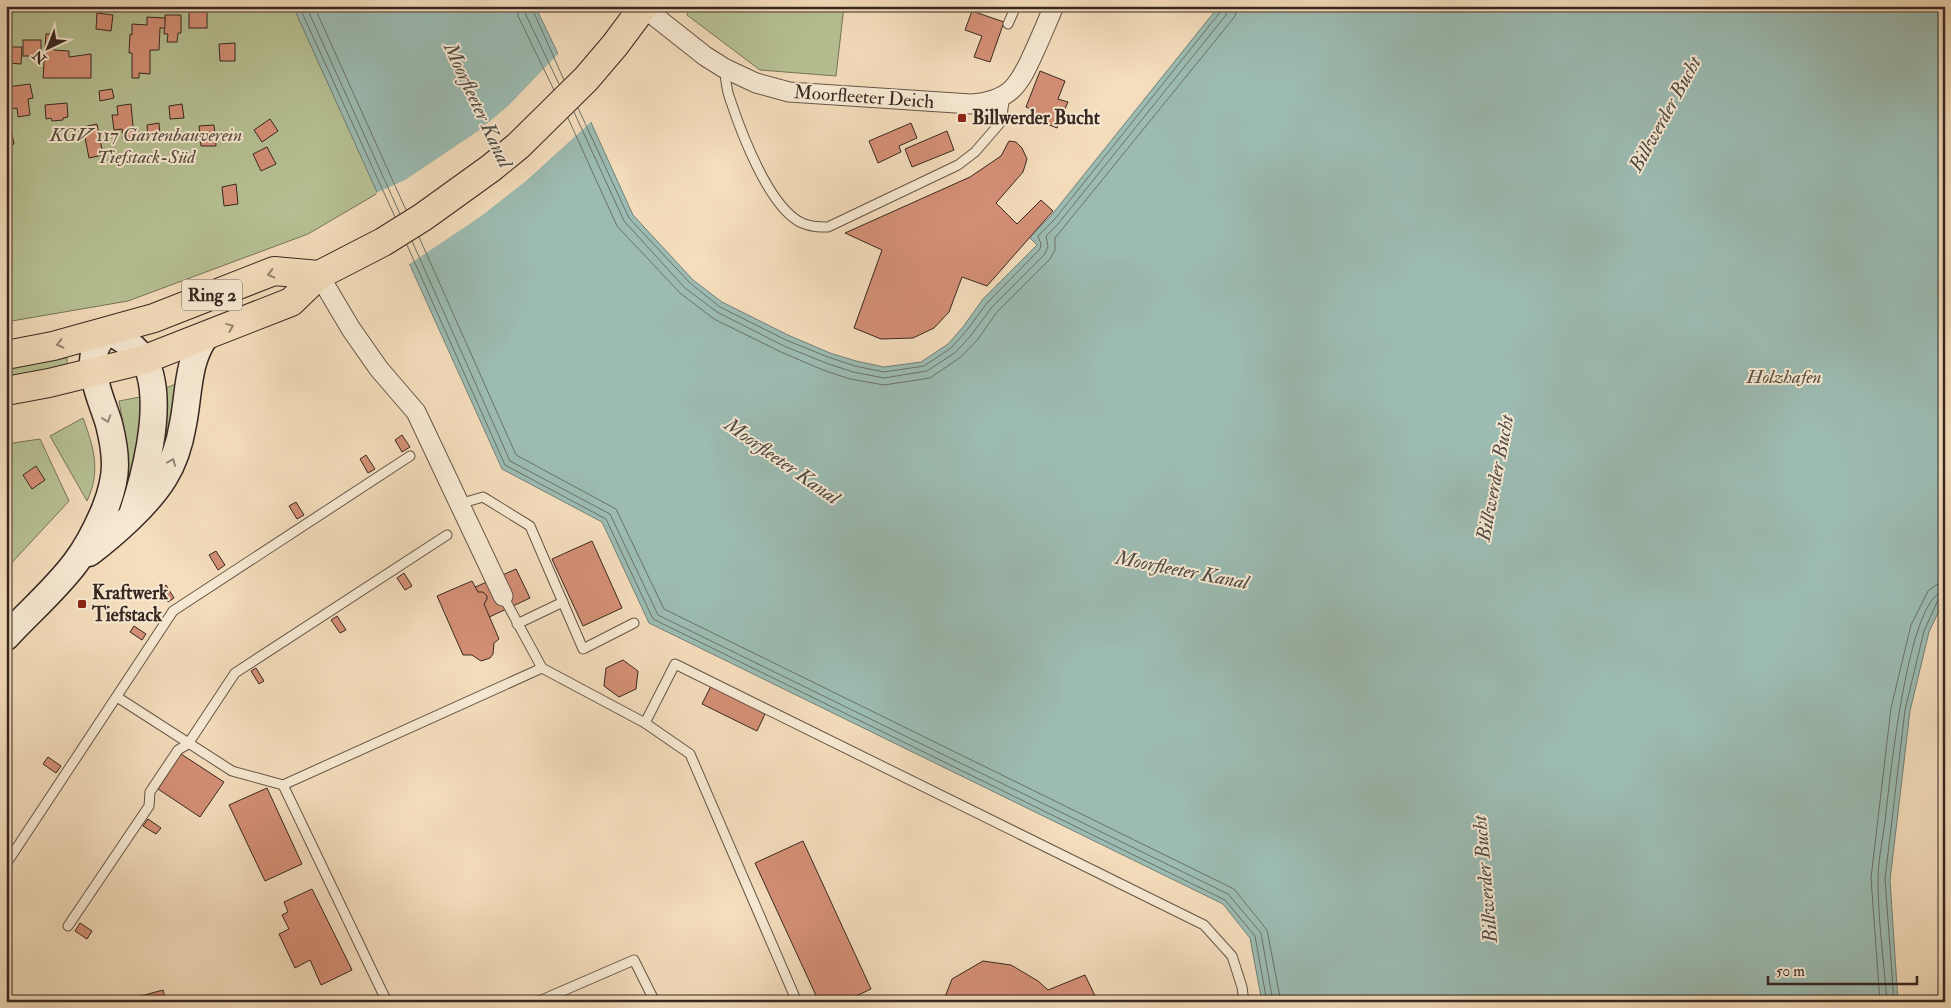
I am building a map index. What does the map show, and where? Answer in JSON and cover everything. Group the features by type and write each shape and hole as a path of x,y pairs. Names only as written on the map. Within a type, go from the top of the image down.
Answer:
{"main road":[{"name":"Ring 2","path":"6,391 93,373 143,360 291,302 319,275 355,258 422,216 498,162 586,79 615,45 644,6"},
{"name":"Ring 2","path":"6,355 53,346 107,332 164,314 274,271 319,275"}],"street":[{"name":"Moorfleeter Deich","path":"644,6 705,56 724,68 756,83 789,92 805,94 971,104 994,101 1005,95 1023,78 1054,6"},
{"path":"319,275 351,329 378,369 416,412 503,596"},
{"path":"76,562 97,529 109,499 115,465 109,425 93,373 94,352 100,340 107,332 126,342 143,360 150,372 152,384 153,420 144,475 132,515"},
{"path":"6,637 76,562 107,539 153,494 164,478 176,452 183,425 193,360 205,337"}],"lane":[{"path":"1008,24 1016,6"},
{"path":"724,68 729,97 762,178 786,211 800,222 815,228 828,227 958,165 975,152 1001,122 1005,95"},
{"path":"6,864 173,611 410,456"},
{"path":"460,504 483,497 530,526 583,649 634,623"},
{"path":"68,926 149,806 150,792 178,750 188,744 235,672 448,535"},
{"path":"503,596 542,668 645,723 690,754 797,1002"},
{"path":"517,624 563,602"},
{"path":"645,723 675,664 1204,925 1232,956 1242,987 1244,1002"},
{"path":"118,697 232,771 283,785 542,668"},
{"path":"283,785 387,1002"},
{"path":"537,1002 634,960 655,1002"}],"green space":[{"name":"KGV 117 Gartenbauverein Tiefstack-Süd","path":"6,6 293,6 378,193 308,234 128,301 6,322"},
{"path":"688,6 844,6 836,76 760,70 687,15"},
{"path":"67,358 67,367 6,378 6,367"},
{"path":"178,383 176,414 162,461 166,438 166,388"},
{"path":"145,396 141,448 129,488 113,515 122,484 124,429 119,401"},
{"path":"83,418 93,450 95,469 94,480 87,501 50,436"},
{"path":"40,439 69,501 6,569 6,444"}],"water":[{"name":"Moorfleeter Kanal","path":"293,6 535,6 633,215 693,280 722,302 788,335 830,353 884,367 921,362 948,344 983,299 1037,245 1029,237 1050,217 1219,6 1945,6 1945,598 1929,632 1910,711 1890,880 1898,1002 1262,1002 1250,938 1223,904 649,623 602,522 502,469"}],"pier":[{"path":"559,53 593,120 526,181 480,217 408,265 376,193 405,180 478,131 508,106"}],"building":[{"path":"972,11 1004,22 990,62 974,57 982,36 965,30"},
{"path":"189,12 207,12 207,28 189,28"},
{"path":"97,13 113,15 111,31 96,29"},
{"path":"165,15 181,15 181,33 178,33 177,42 167,42 168,34 164,34"},
{"path":"147,17 165,18 165,28 160,28 159,50 150,50 150,74 139,73 139,78 132,78 132,53 129,53 132,24 147,25"},
{"path":"46,34 53,34 54,50 69,51 69,57 91,54 91,78 43,78"},
{"path":"23,40 41,40 41,56 23,56"},
{"path":"235,43 235,61 220,61 219,44"},
{"path":"8,47 22,47 21,64 8,63"},
{"path":"1040,71 1065,81 1058,99 1068,102 1057,128 1032,118 1035,111 1026,107"},
{"path":"30,84 33,98 28,99 30,115 18,117 17,108 10,109 7,87"},
{"path":"112,89 114,98 100,101 99,91"},
{"path":"67,103 68,117 63,118 63,120 52,121 51,118 46,119 45,105"},
{"path":"131,104 134,138 123,139 122,129 114,130 112,115 118,115 117,106"},
{"path":"182,104 184,118 170,119 169,106"},
{"path":"6,106 14,144 6,146"},
{"path":"270,119 278,131 262,142 254,130"},
{"path":"159,123 160,135 148,137 147,125"},
{"path":"911,123 917,138 899,146 901,152 878,163 869,141"},
{"path":"97,124 103,155 89,158 83,127"},
{"path":"214,125 216,146 201,146 199,126"},
{"path":"947,131 954,150 912,167 905,149"},
{"path":"1009,141 1016,142 1022,148 1027,159 1023,172 996,203 1017,224 1041,200 1053,211 987,286 962,277 949,312 934,328 913,338 881,339 854,328 882,250 845,233 970,177 1001,156"},
{"path":"267,147 276,164 261,171 253,154"},
{"path":"236,184 238,204 224,206 222,187"},
{"path":"402,435 410,447 402,452 395,440"},
{"path":"366,455 375,469 368,473 360,459"},
{"path":"36,466 45,480 32,489 23,475"},
{"path":"296,502 304,515 297,519 289,506"},
{"path":"592,541 622,608 583,626 552,559"},
{"path":"216,551 225,565 218,570 209,555"},
{"path":"516,569 530,598 485,619 471,589"},
{"path":"404,573 412,586 405,590 397,578"},
{"path":"472,581 478,592 483,592 487,596 484,604 499,639 494,643 493,654 490,658 481,661 472,655 463,655 437,596"},
{"path":"166,585 174,598 168,602 160,589"},
{"path":"337,616 346,630 340,633 331,620"},
{"path":"134,626 146,634 142,640 130,632"},
{"path":"623,660 638,671 636,689 619,697 604,686 606,668"},
{"path":"256,668 264,681 259,684 251,671"},
{"path":"711,686 765,714 757,731 702,704"},
{"path":"181,754 224,782 200,817 158,789"},
{"path":"48,757 61,766 56,773 43,764"},
{"path":"267,788 302,864 265,881 229,805"},
{"path":"148,819 161,828 156,834 143,826"},
{"path":"803,841 871,989 844,1002 819,1002 755,863"},
{"path":"312,889 352,970 321,985 310,960 295,968 279,934 289,929 282,915 288,912 284,902"},
{"path":"80,923 92,931 87,939 75,931"},
{"path":"983,961 1011,965 1038,981 1048,990 1085,975 1098,1002 943,1002 952,979"},
{"path":"163,990 166,1002 119,1002"}],"place":[{"name":"Billwerder Bucht","path":"962,118"},
{"name":"Kraftwerk Tiefstack","path":"82,604"}],"park label":[{"name":"Holzhafen","path":"1784,377"}]}
